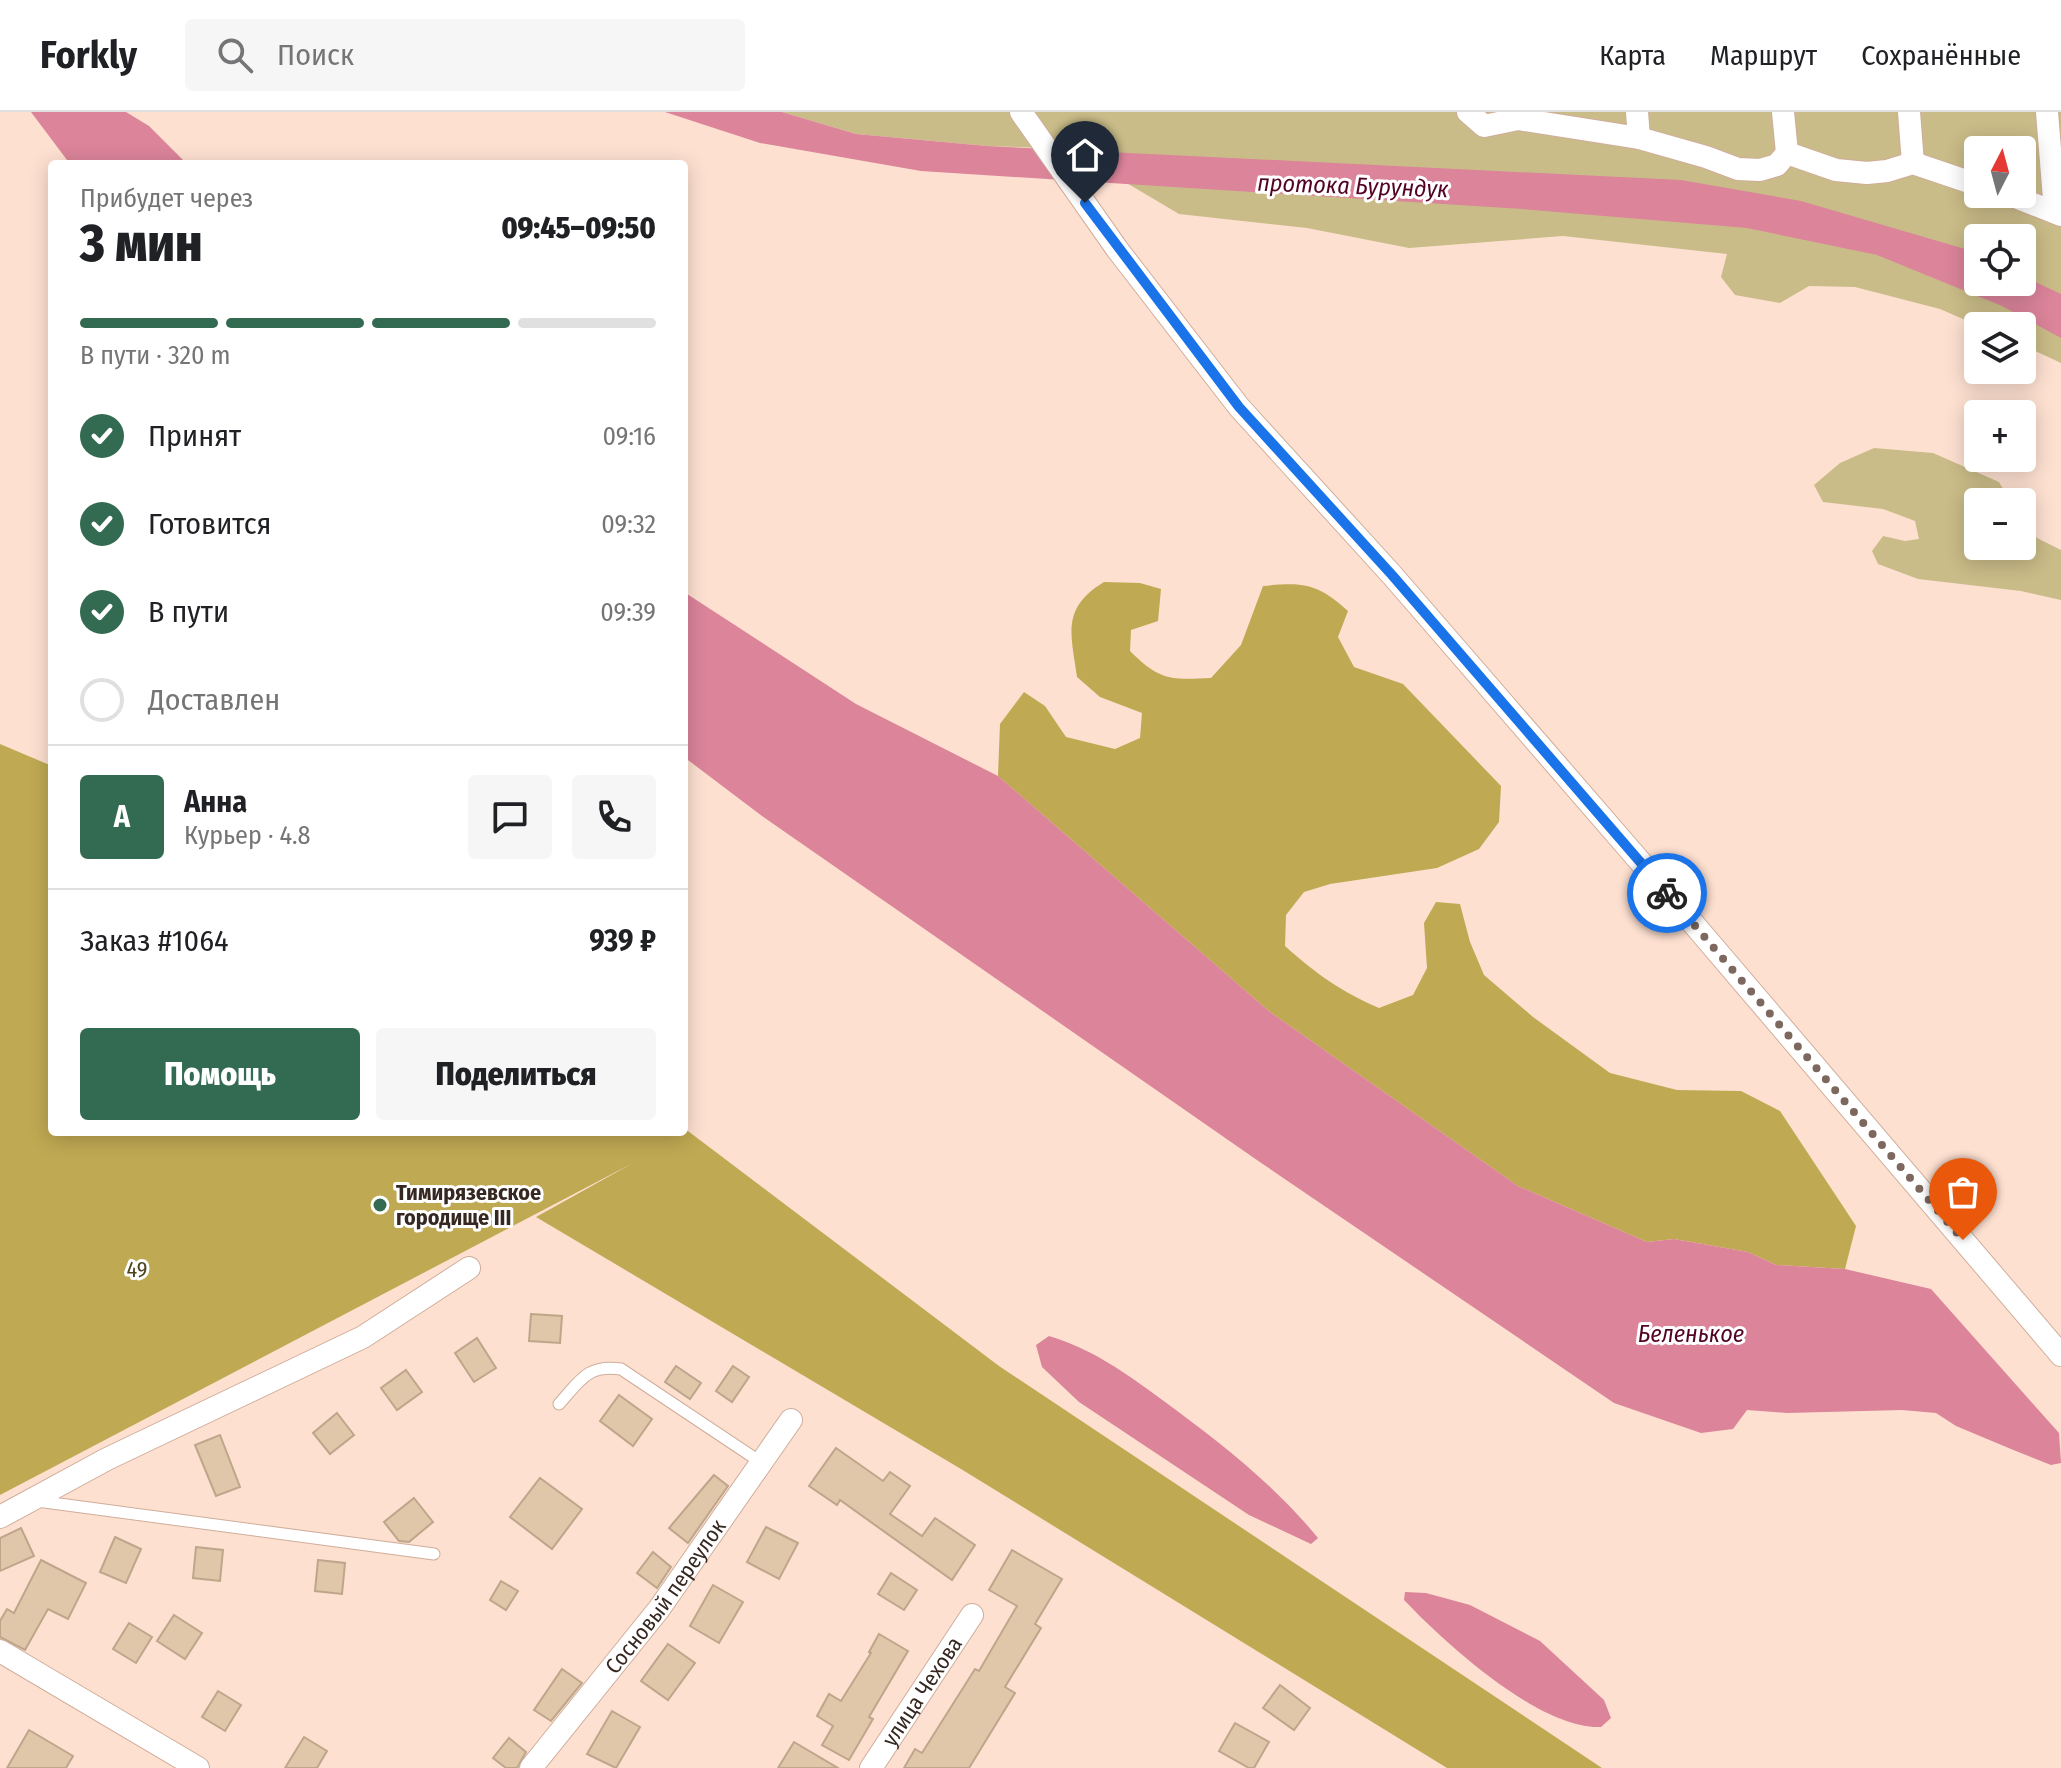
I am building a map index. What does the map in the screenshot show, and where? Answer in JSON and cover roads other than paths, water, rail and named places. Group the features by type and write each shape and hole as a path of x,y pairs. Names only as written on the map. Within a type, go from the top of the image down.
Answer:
{"street":[{"path":"1021,112 1117,249 1239,407 1434,623 2061,1355"},
{"path":"1468,112 1484,126 1518,119 1639,138 1738,169 1760,170 1777,165 1787,153 1783,112"},
{"path":"1637,112 1639,138"},
{"path":"1909,112 1913,163"},
{"path":"2036,205 2058,213 2047,112"},
{"path":"1787,153 1836,170 1867,173 1913,163 1964,180"},
{"path":"0,1517 107,1459 363,1337 469,1268"},
{"name":"Сосновый переулок","path":"531,1768 659,1609 791,1420"},
{"name":"улица Чехова","path":"871,1768 972,1615"},
{"path":"0,1651 198,1768"}],"lane":[{"path":"559,1404 590,1371 606,1367 621,1369 762,1463"},
{"path":"33,1500 434,1554"}],"water":[{"path":"31,112 126,112 149,126 183,160 67,160"},
{"name":"протока Бурундук","path":"665,112 782,112 856,134 987,146 1681,180 1801,201 1964,249 1964,290 1877,255 1747,228 1522,209 921,171 760,143"},
{"path":"2036,282 2061,294 2061,338 2036,324 2036,312 2013,312 1977,296 2036,296"},
{"name":"Беленькое","path":"688,595 856,704 998,776 1270,1012 1518,1186 1647,1242 1674,1239 1748,1252 1776,1265 1845,1269 1931,1289 2059,1433 2061,1463 2051,1465 2011,1449 1956,1426 1936,1413 1902,1410 1787,1413 1747,1410 1733,1429 1701,1433 1614,1403 1254,1158 762,816 688,760"},
{"path":"1049,1336 1079,1347 1108,1363 1182,1415 1264,1481 1318,1538 1311,1544 1249,1515 1079,1402 1042,1367 1036,1345"},
{"path":"1405,1592 1426,1593 1470,1605 1540,1641 1604,1700 1611,1718 1601,1727 1577,1724 1523,1699 1468,1660 1404,1600"}],"place":[{"name":"Тимирязевское городище III","path":"380,1205"}],"park label":[{"name":"49","path":"137,1269"}]}
